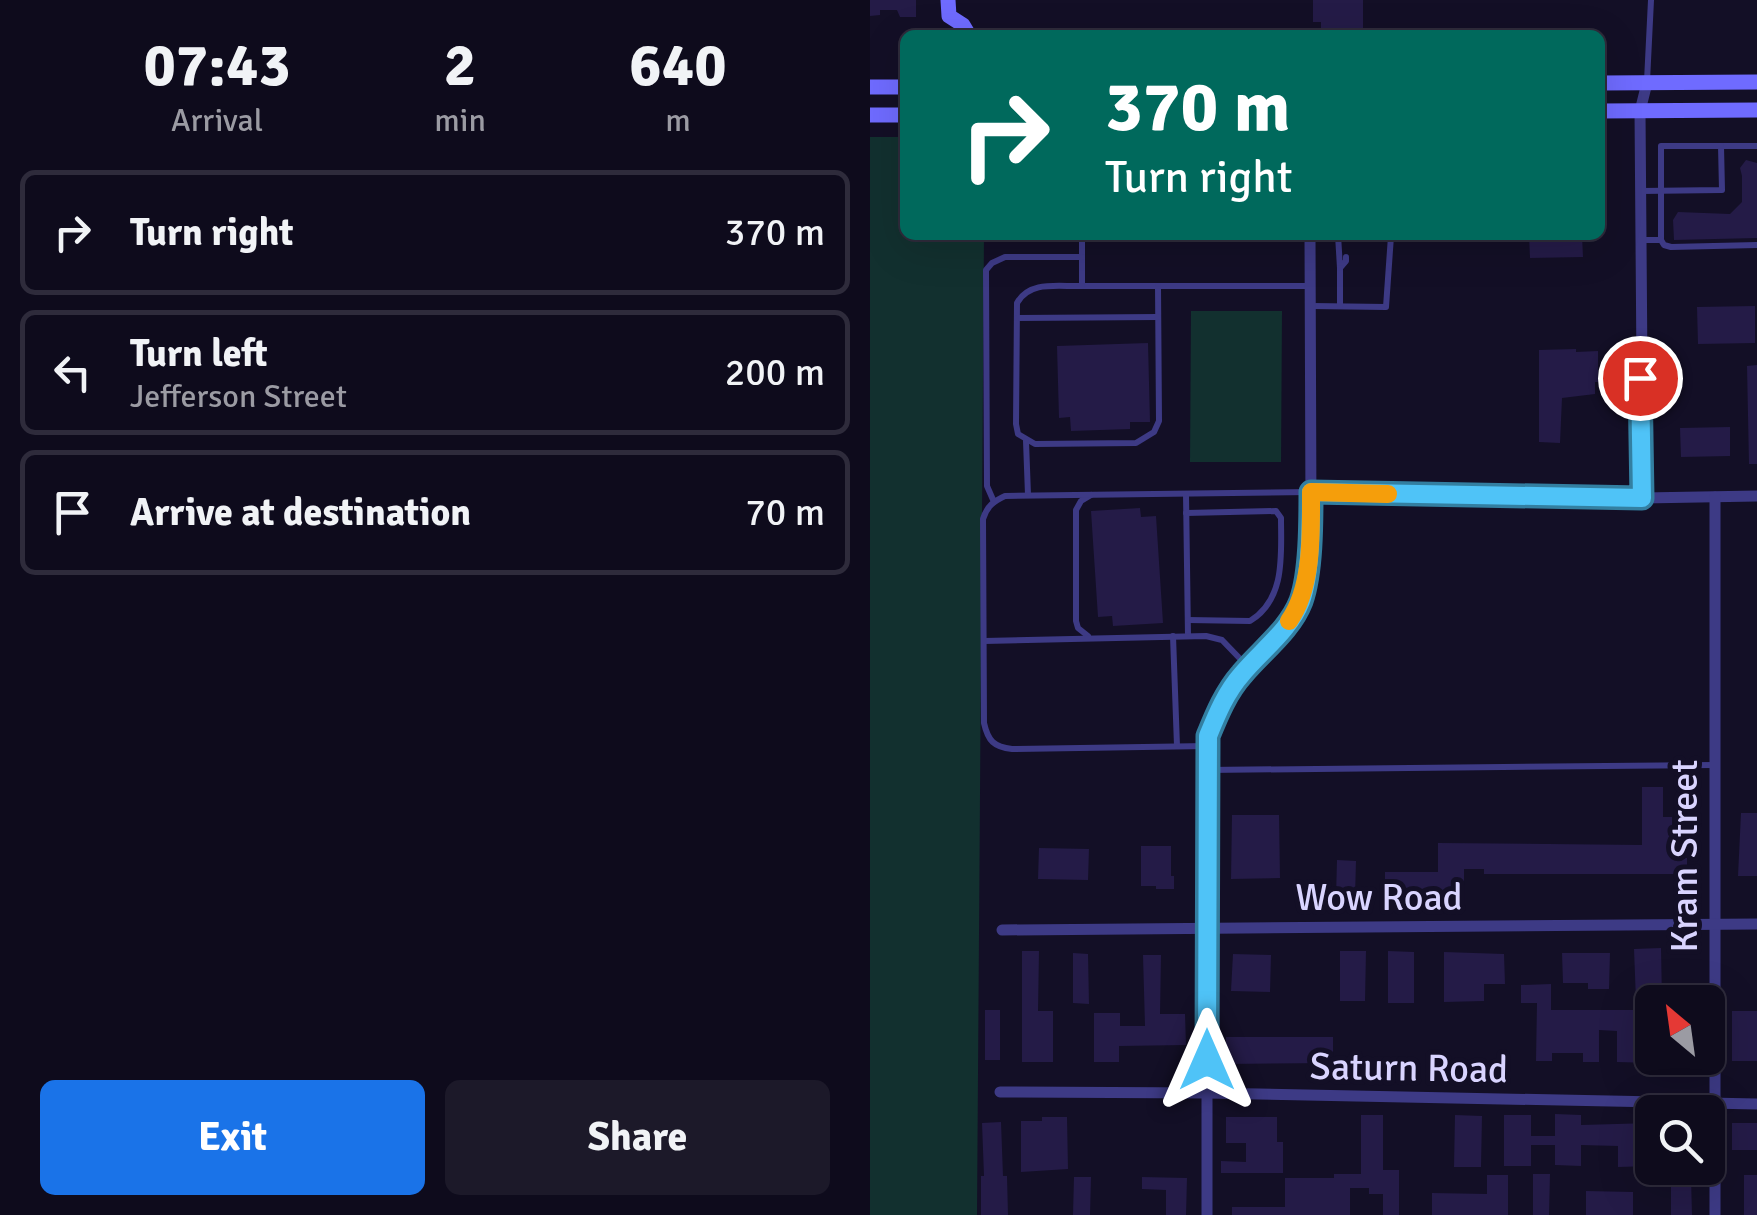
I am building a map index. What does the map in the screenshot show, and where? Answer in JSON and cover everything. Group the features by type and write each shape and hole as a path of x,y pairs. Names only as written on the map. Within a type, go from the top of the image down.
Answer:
{"main road":[{"path":"948,0 949,16 966,30"},
{"path":"1605,83 1757,82"},
{"path":"870,88 900,87"},
{"path":"1605,111 1757,110"},
{"path":"870,115 900,115"}],"street":[{"path":"1642,498 1640,111 1646,82"},
{"path":"1207,1215 1206,746 1220,706 1300,606 1305,587 1311,492 1310,240"},
{"path":"1311,492 1642,498 1757,496"},
{"name":"Kram Street","path":"1715,497 1716,1095"},
{"name":"Wow Road","path":"1002,930 1757,924"},
{"name":"Saturn Road","path":"1000,1092 1635,1102"},
{"name":"Saturn Road","path":"1725,1104 1757,1104"},
{"name":"Kram Street","path":"1715,1185 1715,1215"}],"lane":[{"path":"1646,82 1651,0"},
{"path":"1757,146 1661,146 1664,245 1757,246"},
{"path":"1640,191 1722,190 1721,146"},
{"path":"1082,240 1082,286"},
{"path":"1340,306 1342,240"},
{"path":"1344,240 1346,245"},
{"path":"1310,306 1386,307 1392,240"},
{"path":"1640,240 1661,240"},
{"path":"994,502 986,486 986,270 1005,257 1082,258"},
{"path":"1340,268 1346,257"},
{"path":"1158,286 1159,421 1154,432 1136,442 1034,444 1018,434 1018,303 1028,290 1082,286 1158,286 1310,286"},
{"path":"1017,318 1158,316"},
{"path":"1026,440 1028,494"},
{"path":"1206,746 999,747 991,742 984,723 986,511 1005,496 1028,494 1311,492"},
{"path":"1090,638 1076,621 1076,510 1092,494"},
{"path":"1186,494 1188,636"},
{"path":"1186,513 1276,511 1281,518 1280,574 1268,604 1250,621 1188,620"},
{"path":"1173,636 1177,746"},
{"path":"984,641 1206,636 1222,640 1248,668"},
{"path":"1206,770 1714,764"}],"green space":[{"path":"870,137 900,137 900,240 984,240 977,1215 870,1215"},
{"path":"1191,311 1282,311 1281,462 1190,462"}],"building":[{"path":"870,0 916,0 916,17 900,17 897,10 880,10 880,15 870,16"},
{"path":"1313,0 1363,0 1363,30 1321,30 1321,22 1313,22"},
{"path":"1746,160 1757,163 1757,238 1674,240 1673,220 1678,212 1730,214 1742,202 1740,168"},
{"path":"1529,240 1582,240 1583,257 1530,258"},
{"path":"1755,306 1755,343 1698,344 1697,307"},
{"path":"1148,343 1150,422 1130,422 1130,429 1071,431 1070,417 1059,418 1057,346"},
{"path":"1539,350 1598,351 1595,394 1562,398 1560,443 1539,442"},
{"path":"1757,365 1757,464 1749,464 1747,366"},
{"path":"1730,427 1730,456 1681,457 1680,428"},
{"path":"1140,508 1141,517 1156,516 1163,623 1113,626 1112,616 1098,617 1091,511"},
{"path":"1642,787 1663,787 1663,817 1672,817 1672,845 1687,845 1687,874 1484,874 1484,869 1464,869 1464,895 1385,898 1385,872 1438,872 1438,843 1642,845"},
{"path":"1741,813 1757,813 1757,876 1738,876"},
{"path":"1232,815 1279,815 1280,878 1231,879"},
{"path":"1141,846 1171,846 1174,889 1141,886"},
{"path":"1039,848 1089,849 1088,880 1038,879"},
{"path":"1337,860 1356,861 1355,897 1336,897"},
{"path":"1661,948 1662,985 1635,985 1634,949"},
{"path":"1022,951 1039,951 1038,1011 1053,1011 1053,1062 1022,1062"},
{"path":"1340,951 1366,951 1365,1001 1340,1001"},
{"path":"1388,951 1414,952 1414,1003 1388,1003"},
{"path":"1444,952 1504,954 1505,984 1484,984 1484,1001 1444,1002"},
{"path":"1073,953 1088,954 1089,1004 1073,1003"},
{"path":"1562,953 1610,953 1609,989 1588,989 1588,983 1563,983"},
{"path":"1233,954 1271,955 1270,992 1231,991"},
{"path":"1143,955 1161,955 1160,1014 1185,1014 1186,1045 1119,1046 1119,1062 1094,1062 1094,1013 1120,1013 1120,1026 1145,1026"},
{"path":"1551,984 1551,1010 1633,1010 1635,1063 1617,1062 1617,1031 1599,1030 1599,1062 1583,1062 1583,1053 1552,1053 1552,1061 1536,1061 1537,1003 1521,1003 1521,985"},
{"path":"985,1010 1000,1010 1000,1060 985,1060"},
{"path":"1732,1011 1757,1011 1757,1061 1732,1061"},
{"path":"1226,1037 1333,1037 1333,1063 1226,1064"},
{"path":"1555,1114 1581,1115 1581,1125 1635,1123 1635,1166 1618,1167 1618,1146 1581,1145 1581,1166 1555,1165 1555,1145 1531,1145 1531,1166 1504,1166 1504,1115 1531,1115 1531,1136 1555,1136"},
{"path":"1361,1115 1383,1115 1383,1170 1399,1170 1399,1215 1383,1215 1383,1194 1369,1194 1369,1188 1350,1188 1350,1215 1232,1215 1232,1207 1285,1207 1285,1178 1361,1174"},
{"path":"1455,1115 1482,1116 1481,1167 1454,1167"},
{"path":"1042,1117 1067,1117 1068,1169 1021,1172 1021,1121 1042,1121"},
{"path":"1226,1117 1277,1117 1277,1142 1283,1142 1283,1173 1221,1173 1221,1161 1246,1162 1246,1143 1226,1143"},
{"path":"1001,1122 1008,1215 981,1215 982,1123"},
{"path":"1732,1123 1757,1123 1757,1150 1732,1150"},
{"path":"1533,1174 1550,1174 1549,1215 1533,1215"},
{"path":"1487,1175 1508,1175 1508,1215 1432,1215 1432,1193 1487,1194"},
{"path":"1744,1175 1757,1175 1757,1215 1744,1215"},
{"path":"1074,1177 1091,1177 1090,1215 1073,1215"},
{"path":"1142,1177 1187,1178 1186,1215 1166,1215 1166,1190 1142,1189"},
{"path":"1671,1185 1691,1185 1692,1215 1671,1215"},
{"path":"1586,1191 1633,1192 1633,1215 1586,1215"}],"slow traffic":[{"path":"1289,621 1300,606 1305,587 1311,492 1388,494"}],"route":[{"path":"1207,1060 1208,736 1220,706 1240,676 1300,606 1305,587 1311,492 1642,498 1640,378"}]}
